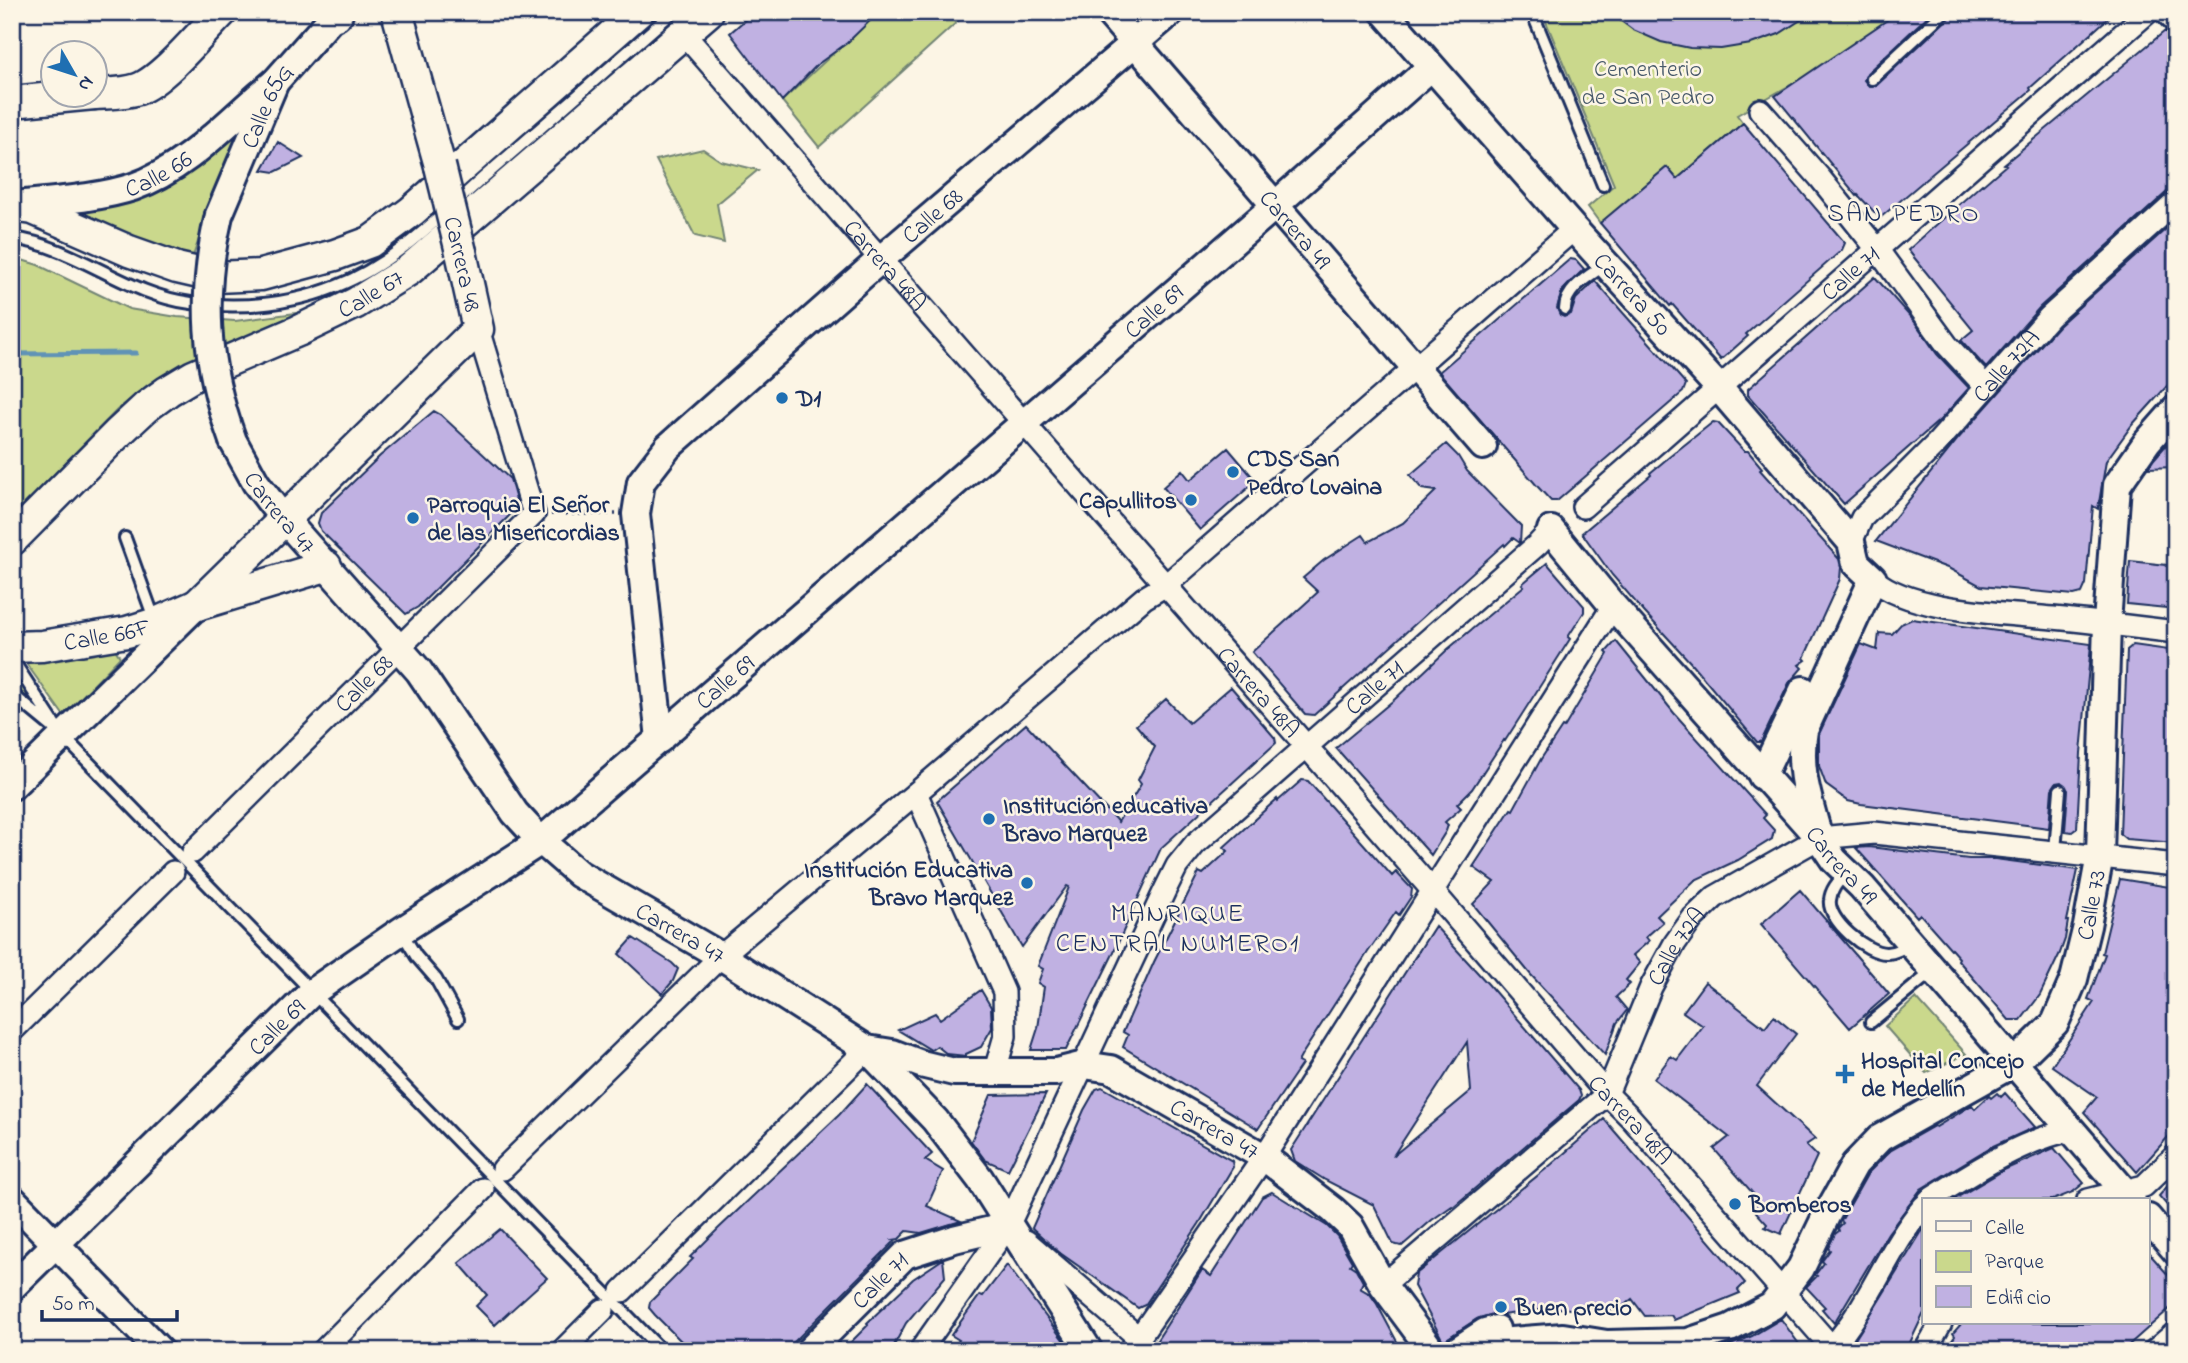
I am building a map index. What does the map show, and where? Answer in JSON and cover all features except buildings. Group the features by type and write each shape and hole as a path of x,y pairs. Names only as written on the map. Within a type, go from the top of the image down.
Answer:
{"main road":[{"path":"108,93 141,88 160,74 222,12"},
{"name":"Carrera 48","path":"397,12 440,166 478,329"},
{"name":"Calle 67","path":"14,206 33,209 129,251 177,268 216,277 261,275 335,255 370,242 404,217 638,12"},
{"name":"Calle 67","path":"12,540 146,407 193,376 298,331 391,283 410,270 678,23 708,12"},
{"path":"12,102 38,99"},
{"path":"197,605 478,329"},
{"path":"197,605 326,566"},
{"name":"Calle 66F","path":"12,648 101,637 156,624 197,605"}],"street":[{"name":"Carrera 49","path":"1108,12 1483,446"},
{"name":"Calle 68","path":"636,514 640,482 668,447 881,259 1171,12"},
{"name":"Carrera 50","path":"1384,12 1574,229 1719,388 1860,561"},
{"name":"Calle 71","path":"1583,507 2148,12"},
{"path":"2169,12 2176,19"},
{"name":"Calle 65G","path":"219,215 275,82 337,13"},
{"name":"Carrera 48A","path":"678,23 1433,890 1607,1094 1834,1349"},
{"name":"Calle 69","path":"12,1287 311,993 401,931 541,841 1431,67"},
{"name":"Calle 66","path":"14,206 118,191 152,178 198,148 275,82"},
{"path":"1760,110 1878,249 1947,345 1986,387"},
{"name":"Calle 72A","path":"1383,1285 1607,1094 1651,987 1675,943 1693,918 1715,897 1819,838 1803,782 1800,750 1804,730 1860,561 1862,518 1937,443 2049,317 2176,202"},
{"name":"Carrera 47","path":"219,215 208,272 207,329 215,386 233,441 256,483 284,519 430,686 515,813 541,841 579,874 721,956 867,1049 892,1053 954,1072 1056,1072 1084,1065 1111,1069 1264,1157 1350,1226 1383,1285 1432,1351"},
{"path":"503,1169 721,956 1144,598 1166,584 1574,229"},
{"name":"Carrera 48","path":"478,329 534,514"},
{"name":"Calle 73","path":"1482,1351 1511,1341 1563,1337 1607,1343 1688,1342 1730,1328 1772,1306 1801,1268 1842,1185 1866,1150 1880,1138 2014,1063 2055,1023 2074,979 2100,855 2107,624 2117,485 2147,442 2176,409"},
{"name":"Calle 68","path":"193,852 534,514"},
{"path":"636,514 660,739"},
{"name":"Carrera 49","path":"1551,530 1614,606 1819,838 1834,860 1911,943 2129,1196"},
{"name":"Calle 71","path":"920,1351 1008,1226 1177,866 1195,844 1551,530"},
{"path":"1860,561 1895,593 1914,599 1968,609 2176,632"},
{"name":"Calle 72A","path":"1762,776 1851,587 1860,561"},
{"path":"12,786 197,605"},
{"path":"1008,1226 1134,1344 1264,1157 1614,606"},
{"path":"916,793 1004,992 1005,1036 994,1074"},
{"path":"1819,838 1874,833 2176,865"},
{"path":"12,1031 173,872"},
{"path":"622,1291 867,1049 935,1120 980,1179 1088,1351"},
{"path":"1932,1198 2025,1146 2072,1130"},
{"path":"2108,1198 2129,1196 2153,1179 2176,1155"},
{"path":"323,1351 483,1189"},
{"path":"12,1199 160,1351"},
{"path":"1834,1349 1872,1290 1906,1227 1922,1208"},
{"path":"2150,1220 2176,1251"},
{"name":"Calle 71","path":"809,1351 905,1255 954,1239 1008,1226"},
{"path":"1456,1351 1485,1332 1509,1326 1560,1322 1605,1328 1686,1327 1728,1313 1765,1294 1784,1291"},
{"path":"562,1351 603,1310"},
{"path":"1925,1351 1940,1324"},
{"path":"2154,1351 2176,1332"}],"lane":[{"path":"1532,12 1603,185"},
{"path":"1872,79 1944,12"},
{"path":"12,238 28,240 71,256 126,284 163,297 188,302 229,307 258,305 288,301 327,290 365,273 395,253 678,23"},
{"path":"1565,309 1565,302 1578,284 1606,264"},
{"path":"125,538 156,624"},
{"path":"12,659 62,736"},
{"path":"12,694 62,736 662,1351"},
{"path":"2055,851 2060,790"},
{"path":"1847,872 1832,891 1829,903 1851,937 1882,953 1895,952 1911,943"},
{"path":"401,931 416,957 436,979 458,1019"},
{"path":"1871,1022 1934,970"}],"path":[{"path":"534,514 636,514"}],"green space":[{"path":"878,12 968,12 819,147 782,101"},
{"name":"Cementerio de San Pedro","path":"1542,12 1900,12 1803,78 1737,115 1743,123 1677,179 1667,167 1600,223 1588,207 1614,185"},
{"path":"242,126 222,172 192,259 67,214"},
{"path":"703,149 721,161 758,170 717,204 724,243 695,236 656,160"},
{"path":"12,257 38,265 129,309 177,317 235,321 319,310 182,364 149,384 117,410 12,517"},
{"path":"113,646 120,657 64,716 23,659"},
{"path":"12,670 40,712 12,686"},
{"path":"1916,998 1966,1054 1926,1073 1885,1026"}],"waterway":[{"path":"12,354 136,353"}],"place":[{"name":"D1","path":"782,398"},
{"name":"CDS San Pedro Lovaina","path":"1233,472"},
{"name":"Capullitos","path":"1191,500"},
{"name":"Parroquia El Señor de las Misericordias","path":"413,518"},
{"name":"Institución educativa Bravo Marquez","path":"989,819"},
{"name":"Institución Educativa Bravo Marquez","path":"1027,883"},
{"name":"Hospital Concejo de Medellín","path":"1845,1074"},
{"name":"Bomberos","path":"1735,1204"},
{"name":"Buen precio","path":"1501,1307"}],"district":[{"name":"SAN PEDRO","path":"1904,212"},
{"name":"MANRIQUE CENTRAL NUMERO1","path":"1178,927"}]}
